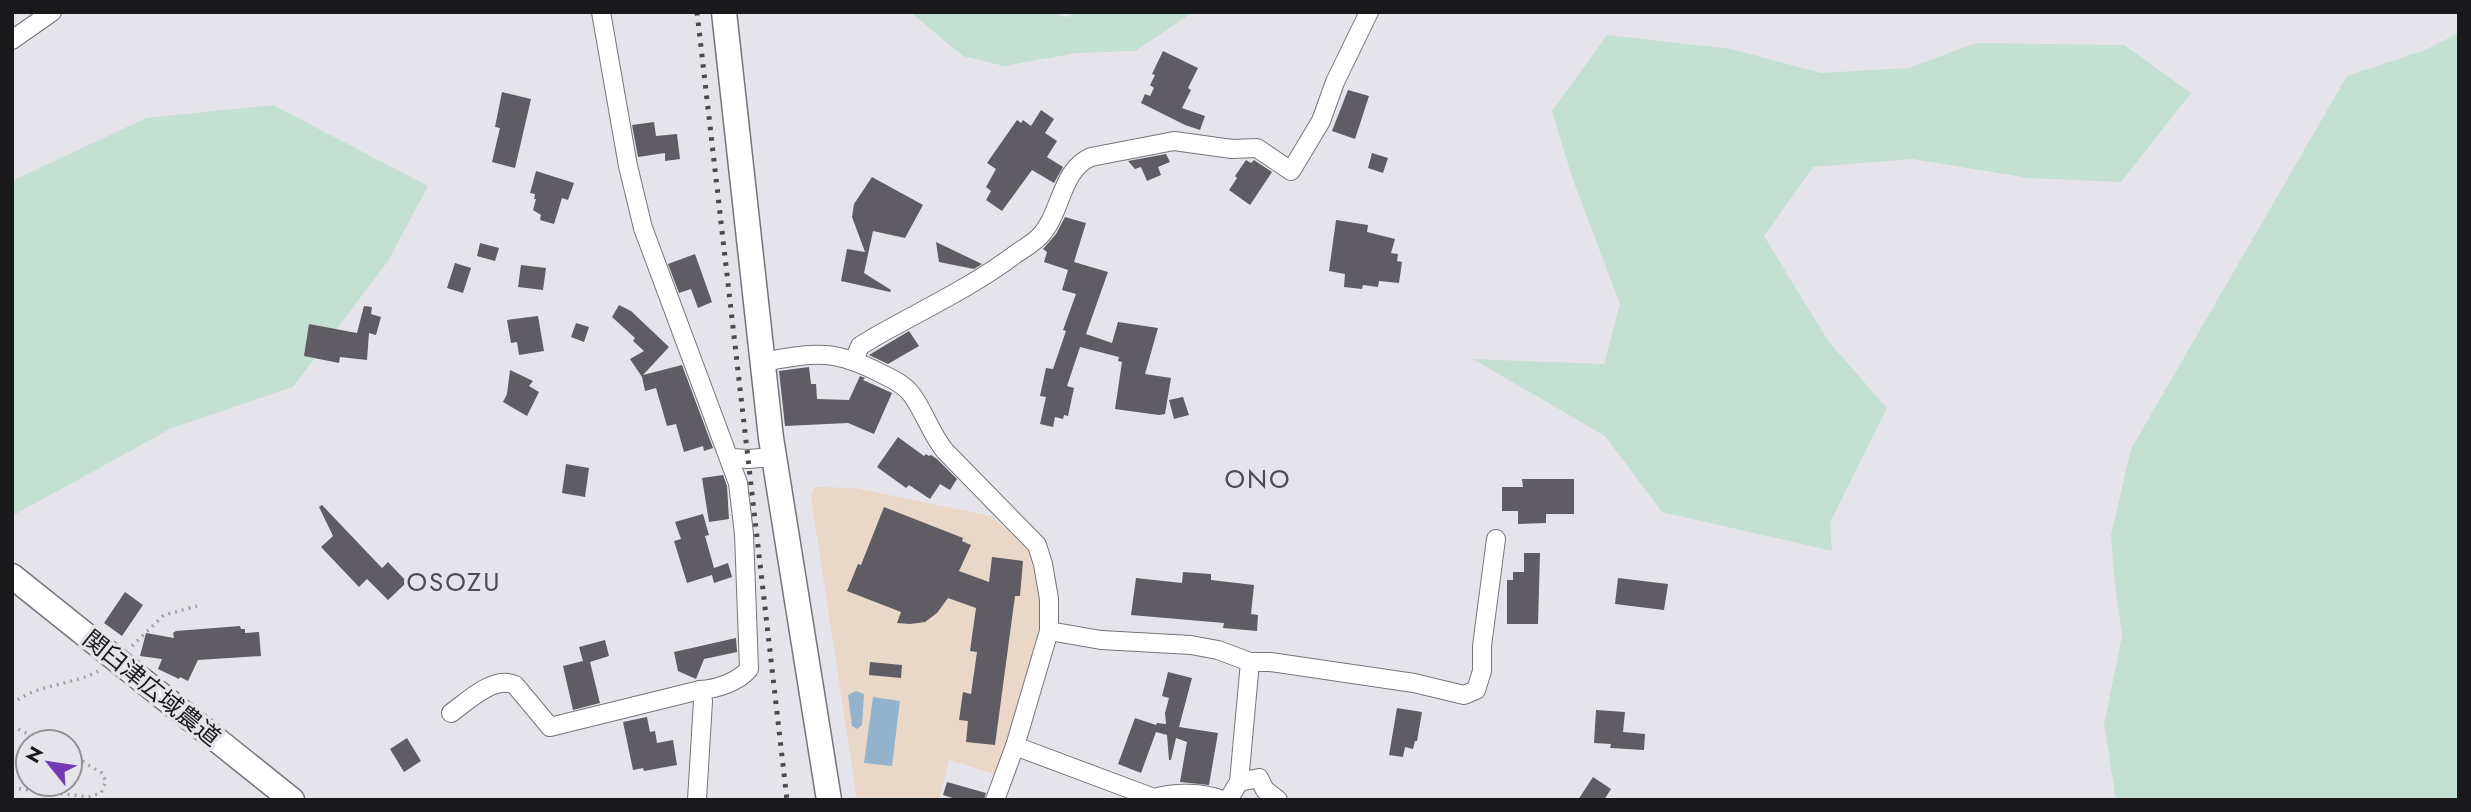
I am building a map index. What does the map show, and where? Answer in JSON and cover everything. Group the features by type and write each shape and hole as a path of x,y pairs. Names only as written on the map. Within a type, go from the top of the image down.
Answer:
{"street":[{"path":"12,40 52,12"},
{"path":"451,713 497,682 506,681 514,684 550,727 711,689 741,677 749,669 742,502 731,458 680,331 643,228 628,166 601,12"},
{"path":"724,12 774,457 830,800"},
{"path":"854,360 860,346 995,270 1041,236 1056,210 1072,172 1084,159 1174,141 1232,149 1257,148 1291,172 1321,121 1335,82 1370,12"},
{"path":"762,362 825,354 854,360 908,390 939,443 1037,545 1049,598 1049,631 1015,746 995,800"},
{"path":"731,458 748,460 774,457"},
{"path":"1049,631 1101,640 1191,645 1218,650 1250,662 1270,662 1414,683 1464,695 1472,693 1479,685 1482,671 1482,646 1496,540"},
{"name":"関臼津広域農道","path":"12,576 292,800"},
{"path":"1228,800 1240,782 1250,662"},
{"path":"697,800 703,701 700,690"},
{"path":"1015,746 1154,798 1164,795 1213,796 1222,800"},
{"path":"1240,782 1259,778 1265,790 1278,800"}],"path":[{"path":"12,704 52,684 83,679 117,661 164,615 197,606"},
{"path":"84,762 102,773 106,781 101,793 84,796"}],"shaded area":[{"path":"815,487 855,488 991,516 1034,554 1041,590 1040,647 998,775 949,760 939,800 857,800 811,497"}],"green space":[{"path":"910,12 1049,12 1068,17 1075,12 1193,12 1135,51 1077,53 1004,66 963,56"},
{"path":"2459,33 2459,800 2116,800 2104,724 2122,636 2111,535 2131,449 2347,76 2425,50"},
{"path":"1607,35 1731,49 1821,73 1909,68 1976,43 2124,45 2191,93 2121,182 2029,178 1912,159 1813,167 1764,236 1828,341 1887,408 1830,523 1832,551 1662,512 1605,436 1473,359 1604,364 1620,304 1572,177 1552,111"},
{"path":"273,105 428,186 388,261 293,387 172,428 12,516 12,181 146,118"}],"water":[{"path":"856,691 864,694 862,725 857,729 852,726 848,695"},
{"path":"873,697 900,701 892,766 864,763"}],"building":[{"path":"1163,51 1198,68 1182,108 1205,116 1200,130 1141,103 1145,94 1150,96 1154,88 1150,85 1155,75 1152,74"},
{"path":"1348,90 1369,96 1355,139 1332,131"},
{"path":"502,92 531,99 515,168 492,162 500,128 495,127"},
{"path":"1041,110 1054,119 1045,133 1057,141 1047,157 1063,167 1054,183 1032,170 1002,211 986,200 991,191 986,187 996,169 987,163 1017,120 1021,123 1023,120 1031,126"},
{"path":"654,122 656,136 677,134 680,159 665,161 665,153 638,157 632,125"},
{"path":"1372,153 1388,158 1383,173 1368,168"},
{"path":"1166,154 1170,162 1158,167 1161,175 1147,181 1141,167 1135,169 1128,161"},
{"path":"1246,160 1251,163 1254,160 1272,172 1250,205 1229,190"},
{"path":"536,171 574,183 568,200 562,198 554,224 540,220 541,215 533,210 536,199 535,194 530,193"},
{"path":"872,177 923,205 905,238 873,231 864,273 891,290 890,292 841,281 847,249 865,252 852,217 854,204"},
{"path":"1065,217 1086,223 1074,262 1108,272 1086,334 1112,343 1118,322 1158,328 1145,374 1171,378 1165,414 1115,409 1122,362 1118,361 1119,357 1080,347 1067,386 1074,388 1068,416 1064,415 1063,419 1055,417 1053,427 1040,424 1046,397 1040,396 1046,368 1053,369 1076,294 1062,290 1068,270 1044,262 1047,252 1043,249 1056,234"},
{"path":"1336,220 1368,225 1367,232 1395,239 1391,253 1398,254 1397,261 1402,262 1399,283 1379,281 1378,287 1344,287 1345,274 1329,271"},
{"path":"936,242 982,264 974,269 939,262"},
{"path":"480,243 499,248 495,261 477,256"},
{"path":"695,254 712,302 698,308 691,289 679,293 668,264"},
{"path":"455,263 471,268 463,293 447,288"},
{"path":"521,265 546,268 543,290 518,287"},
{"path":"619,305 631,311 669,347 643,375 682,365 713,448 704,451 703,446 684,452 676,424 667,426 656,388 645,391 642,377 630,359 644,351 633,341 635,338 612,317"},
{"path":"364,306 372,307 371,314 381,317 376,335 369,333 367,360 340,357 339,363 304,356 309,324 357,333"},
{"path":"538,316 544,351 519,355 517,342 511,343 507,320"},
{"path":"576,323 589,327 584,342 571,337"},
{"path":"909,331 919,346 888,364 869,355"},
{"path":"809,367 811,384 816,384 817,399 849,400 860,376 865,378 863,380 892,393 874,434 848,423 785,426 779,371"},
{"path":"510,370 533,381 529,386 539,392 527,416 503,402 507,394"},
{"path":"1183,397 1189,415 1174,419 1169,400"},
{"path":"898,437 924,456 931,455 937,459 957,479 950,490 940,484 930,499 909,485 906,488 877,467"},
{"path":"566,464 589,468 585,497 562,493"},
{"path":"723,475 727,486 729,519 709,522 702,478"},
{"path":"1522,479 1574,479 1574,514 1546,514 1546,523 1518,524 1518,511 1502,511 1502,487 1523,487"},
{"path":"322,505 382,568 388,562 407,582 388,600 367,579 359,587 321,547 333,536 319,507"},
{"path":"884,507 963,538 962,541 971,545 959,571 989,582 992,557 1023,561 1020,596 1015,596 995,745 966,742 968,721 959,720 963,692 971,694 977,652 970,651 976,608 948,598 937,613 925,622 897,623 901,612 847,591 858,564 861,565"},
{"path":"703,514 709,535 705,536 714,568 728,563 732,577 714,583 712,575 687,583 674,541 681,539 675,522"},
{"path":"1524,553 1540,553 1538,624 1507,624 1507,580 1513,580 1513,572 1524,572"},
{"path":"1183,572 1211,574 1211,580 1254,585 1251,614 1258,615 1257,631 1223,628 1224,623 1131,615 1136,578 1182,583"},
{"path":"1618,578 1668,584 1664,610 1615,604"},
{"path":"125,592 143,605 122,636 104,623"},
{"path":"240,626 245,629 245,633 259,632 261,656 198,660 188,681 158,669 162,659 140,656 146,633 174,638 173,633 176,631"},
{"path":"736,638 737,652 704,659 696,679 678,671 674,652"},
{"path":"605,640 609,656 590,662 600,703 573,710 563,666 583,661 579,647"},
{"path":"870,662 902,665 901,678 869,675"},
{"path":"1168,672 1192,678 1179,727 1218,733 1209,785 1180,782 1187,742 1176,738 1169,760 1167,735 1156,732 1141,773 1118,764 1135,718 1156,725 1166,724 1165,713 1169,698 1162,696"},
{"path":"1397,708 1422,712 1417,741 1413,749 1405,747 1403,757 1389,755"},
{"path":"1596,710 1625,712 1623,732 1645,734 1644,750 1610,748 1611,744 1594,743"},
{"path":"647,717 650,732 655,731 657,743 673,740 677,765 644,771 643,768 633,770 623,722"},
{"path":"407,738 421,761 404,772 390,749"},
{"path":"1593,777 1611,789 1604,800 1578,800"},
{"path":"947,782 986,793 984,800 959,800 943,795"}],"railway":[{"path":"697,12 787,800"}],"district":[{"name":"ONO","path":"1258,479"},
{"name":"OSOZU","path":"454,582"}]}
